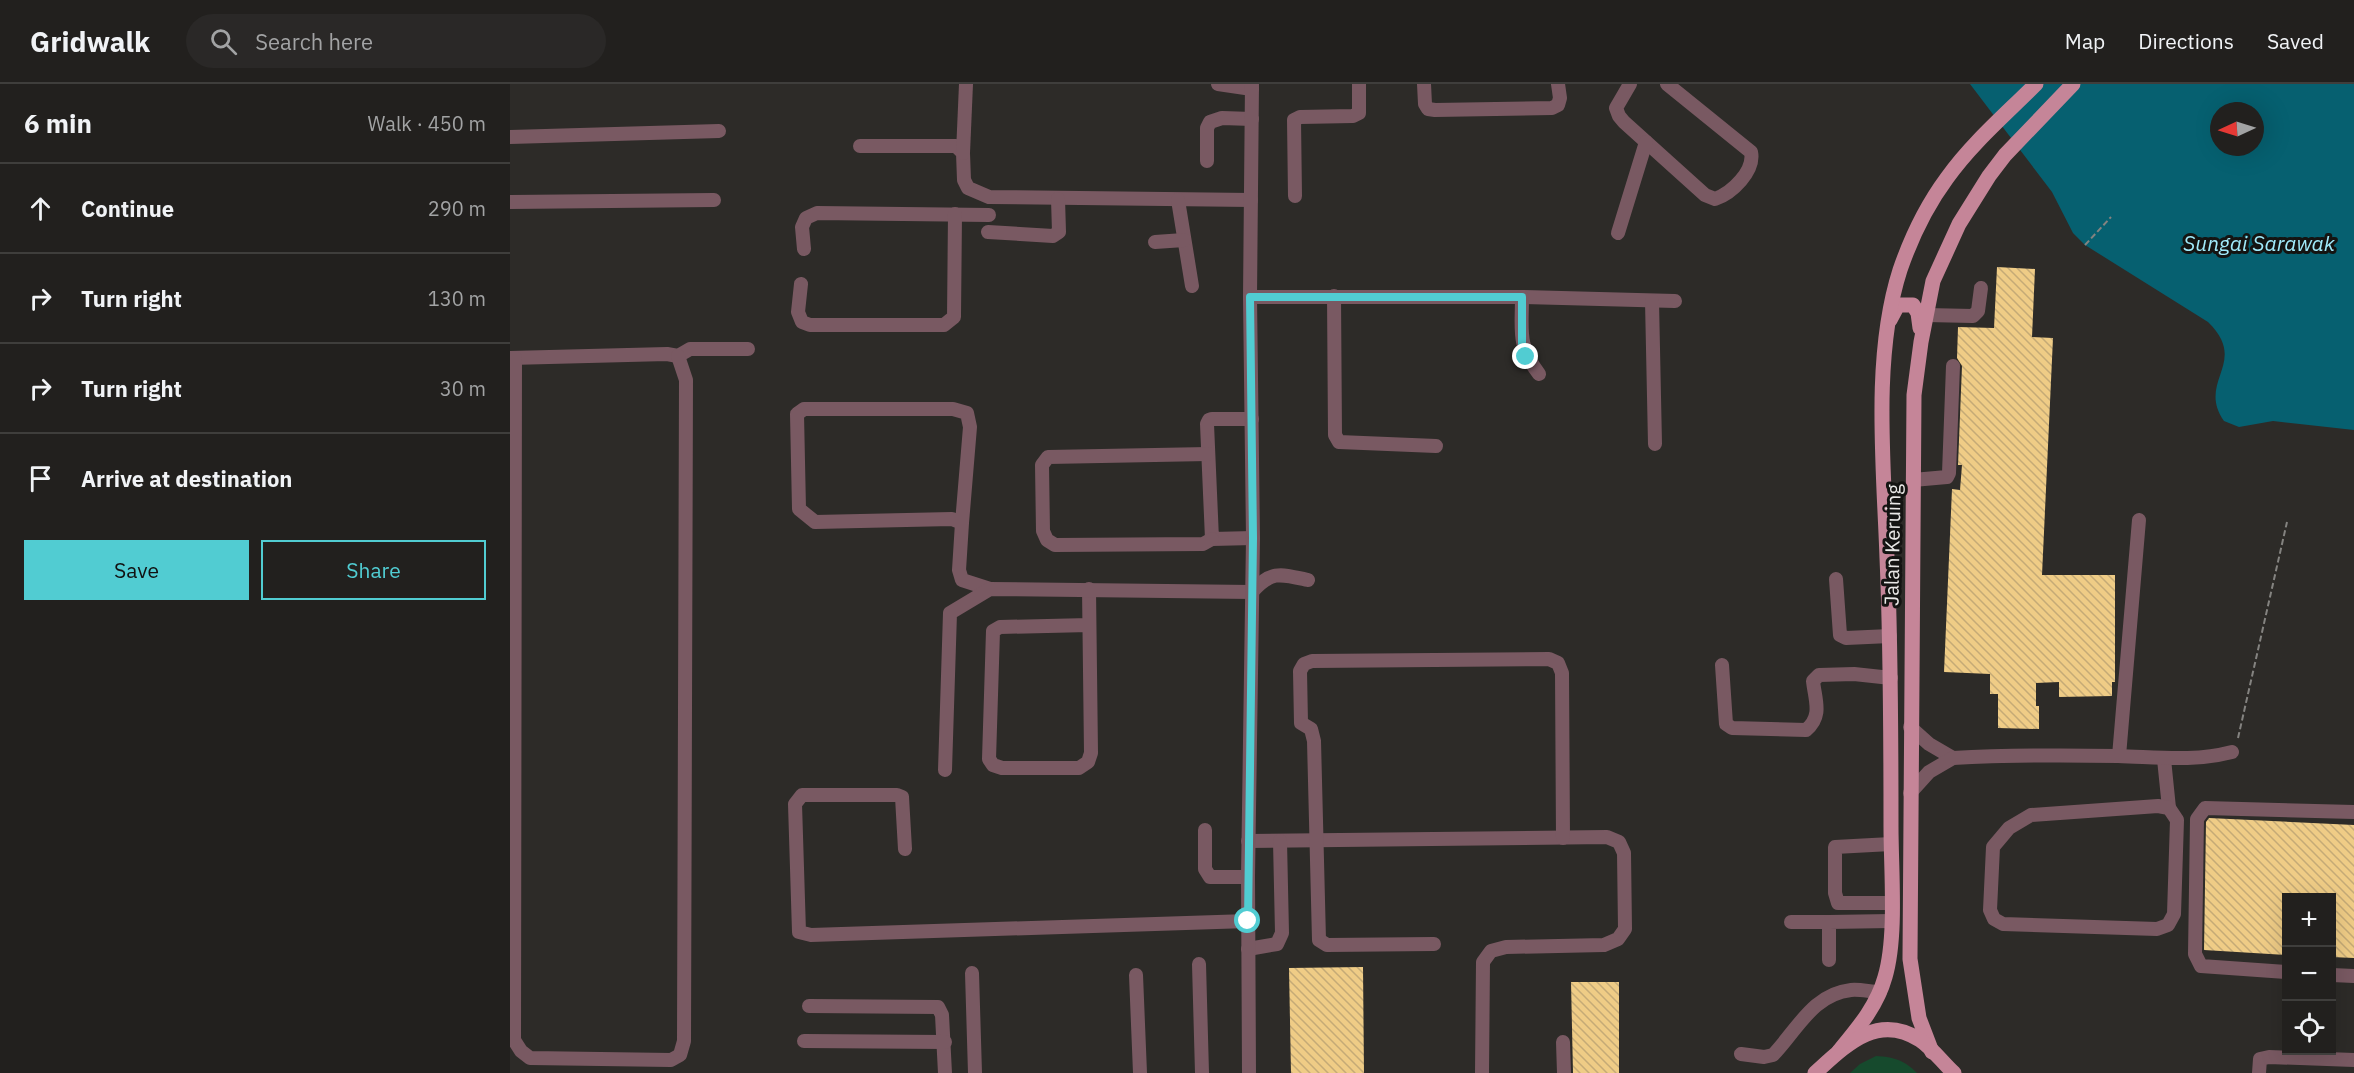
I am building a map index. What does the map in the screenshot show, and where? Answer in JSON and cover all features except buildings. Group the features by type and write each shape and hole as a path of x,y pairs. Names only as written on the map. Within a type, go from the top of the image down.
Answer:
{"main road":[{"name":"Jalan Keruing","path":"1839,1051 1872,1009 1890,960 1891,678 1883,402 1887,328 1892,298 1901,267 1924,214 1947,178 1972,148 2036,84"},
{"name":"Jalan Keruing","path":"1932,1052 1918,1018 1912,979 1910,728 1914,395 1921,342 1933,280 1959,224 2005,155 2073,84"},
{"path":"1887,328 1898,305 1913,305 1918,313 1921,342"},
{"path":"1815,1073 1855,1039 1870,1031 1885,1029 1921,1040 1954,1073"}],"street":[{"path":"966,84 964,180 968,188 989,197 1251,200"},
{"path":"1218,84 1252,87 1250,297 1253,538 1248,841 1249,1073"},
{"path":"1295,196 1294,120 1300,117 1353,116 1359,113 1359,84"},
{"path":"1424,84 1425,104 1428,109 1435,110 1551,108 1558,105 1560,98 1558,84"},
{"path":"1623,87 1616,108 1618,116 1705,195 1715,200 1726,196 1750,168 1753,160 1751,152 1667,84"},
{"path":"1207,161 1207,128 1210,122 1222,118 1252,118"},
{"path":"510,137 719,131"},
{"path":"1618,233 1646,142"},
{"path":"860,146 956,146 963,153"},
{"path":"989,197 988,238 1053,236 1059,232 1058,199"},
{"path":"510,202 714,200"},
{"path":"1178,200 1192,286"},
{"path":"804,249 802,227 806,218 817,213 989,214"},
{"path":"801,284 798,312 802,322 810,325 944,325 954,317 955,214"},
{"path":"1155,242 1184,240"},
{"path":"1926,315 1973,316 1978,311 1981,288"},
{"path":"1334,296 1335,435 1339,442 1436,446"},
{"path":"1250,297 1522,297 1675,301"},
{"path":"1522,297 1522,345 1526,357 1539,374"},
{"path":"1652,301 1655,444"},
{"path":"678,356 686,380 684,1041 680,1055 671,1060 530,1058 521,1051 514,1040 512,358 667,354 678,356 690,349 748,349"},
{"path":"1913,480 1943,478 1949,473 1953,366"},
{"path":"962,523 952,519 815,522 807,517 799,509 797,414 804,409 953,409 968,413 970,427 959,570 962,580 990,589 1252,592"},
{"path":"1212,539 1208,454 1209,420 1252,419"},
{"path":"1208,454 1048,457 1042,465 1043,531 1047,540 1055,545 1203,543 1212,539 1253,538"},
{"path":"2119,756 2139,520"},
{"path":"1252,592 1264,578 1282,574 1308,580"},
{"path":"1836,579 1840,635 1846,638 1890,636"},
{"path":"945,770 950,613 990,589"},
{"path":"1089,589 1091,753 1088,762 1079,768 1002,768 993,765 989,759 993,631 1000,627 1089,625"},
{"path":"1434,944 1323,943 1319,940 1314,741 1311,729 1301,723 1300,671 1304,664 1312,661 1537,659 1549,659 1558,663 1562,672 1563,838"},
{"path":"1722,665 1726,724 1732,728 1806,730 1814,723 1817,715 1813,681 1819,675 1891,678"},
{"path":"1910,728 1929,744 1953,758"},
{"path":"1910,794 1929,772 1953,758 2119,756 2164,759 2212,757 2232,752"},
{"path":"2164,759 2169,807 2177,820 2174,914 2168,925 2157,929 2003,924 1994,919 1990,910 1994,847 2009,828 2031,815 2169,807"},
{"path":"905,849 902,796 802,795 795,804 799,932 811,935 1248,921"},
{"path":"2282,972 2201,966 2195,954 2197,819 2205,808 2354,812"},
{"path":"1205,830 1205,869 1210,876 1248,877"},
{"path":"1248,841 1606,837 1619,842 1624,853 1625,929 1618,939 1604,945 1506,946 1491,951 1484,962 1482,1073"},
{"path":"1248,949 1277,944 1282,933 1280,841"},
{"path":"1891,844 1835,847 1835,894 1838,903 1891,903"},
{"path":"1791,922 1891,921"},
{"path":"1828,922 1829,960"},
{"path":"1199,964 1202,1073"},
{"path":"972,973 975,1073"},
{"path":"1136,975 1140,1073"},
{"path":"2336,975 2354,976"},
{"path":"1741,1054 1764,1057 1773,1055 1817,1002 1851,990 1880,992"},
{"path":"809,1006 938,1007 942,1016 945,1041 945,1073"},
{"path":"804,1041 945,1041"},
{"path":"1563,1042 1564,1073"},
{"path":"2259,1073 2260,1059 2268,1057 2332,1066 2354,1060"}],"path":[{"path":"2085,245 2111,217"},
{"path":"2232,752 2240,731 2287,522"}],"green space":[{"path":"1876,1056 1898,1060 1917,1073 1850,1073 1860,1064"}],"water":[{"name":"Sungai Sarawak","path":"1970,84 2354,84 2354,430 2273,421 2239,427 2224,421 2217,407 2216,394 2224,361 2224,349 2220,336 2208,322 2085,245 2073,233 2052,192"}],"route":[{"path":"1248,921 1253,538 1250,297 1522,297 1522,345 1526,357"}]}
